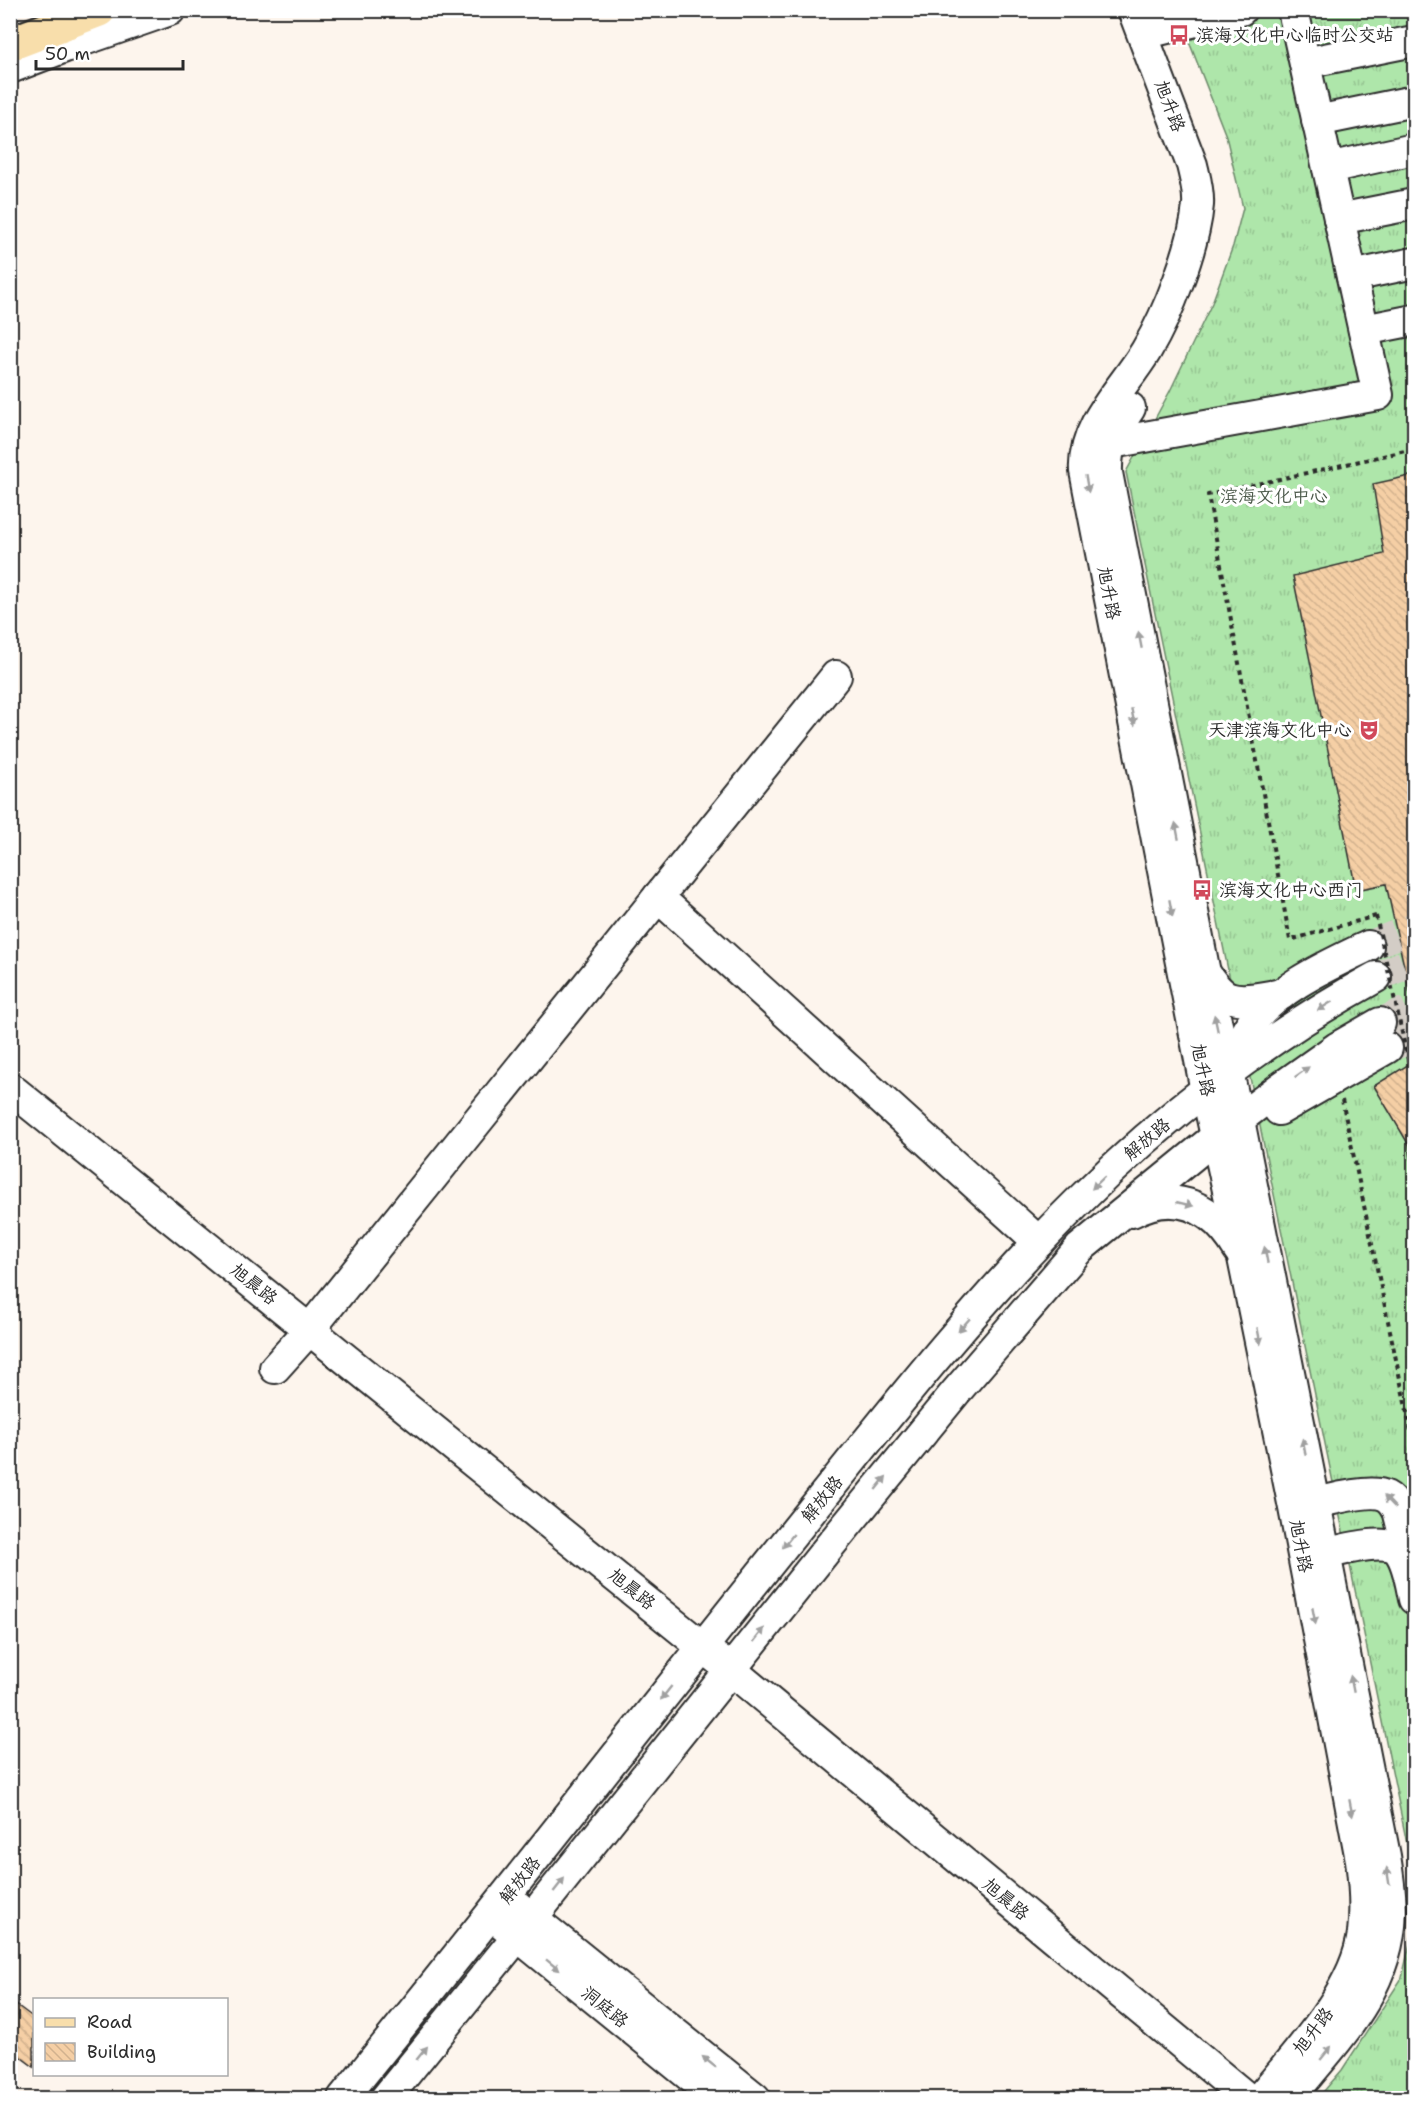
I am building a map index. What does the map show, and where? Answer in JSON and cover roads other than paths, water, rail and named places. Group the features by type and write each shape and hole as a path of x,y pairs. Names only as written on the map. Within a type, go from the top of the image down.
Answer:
{"main road":[{"path":"25,38 99,10"}],"street":[{"path":"10,68 170,10"},
{"path":"1152,23 1241,10"},
{"path":"1097,446 1378,395 1294,11"},
{"name":"旭升路","path":"1152,23 1205,148 1214,181 1213,220 1205,255 1178,321 1147,381 1097,446 1084,459 1088,487 1228,1128 1315,1557 1385,1856 1391,1892 1391,1913 1383,1955 1363,2005 1289,2098"},
{"path":"1305,63 1414,42"},
{"path":"1317,121 1414,100"},
{"path":"1328,168 1414,149"},
{"path":"1338,219 1414,204"},
{"path":"1352,276 1414,263"},
{"path":"1364,330 1414,320"},
{"name":"旭升路","path":"1097,446 1106,456 1107,473 1205,973 1217,1083"},
{"path":"275,1368 309,1329 836,676"},
{"path":"658,897 1039,1242"},
{"path":"1217,1083 1248,1029 1264,1010 1282,994 1317,972 1368,946"},
{"path":"1205,973 1218,990 1229,998 1241,999 1282,994"},
{"name":"解放路","path":"343,2098 499,1906 702,1647 939,1353 1039,1242 1106,1174 1217,1083 1308,1017 1376,977"},
{"path":"1228,1128 1266,1117 1394,1050"},
{"name":"旭晨路","path":"10,1088 731,1670 1246,2098"},
{"name":"旭升路","path":"1228,1128 1243,1258 1305,1506"},
{"name":"解放路","path":"386,2098 828,1548 1016,1321 1080,1248 1228,1128"},
{"path":"1111,1223 1148,1204 1182,1202 1195,1206 1217,1221 1228,1233 1243,1258"},
{"path":"1305,1506 1354,1495 1377,1493 1393,1500 1398,1510 1414,1576"},
{"path":"1315,1557 1369,1545 1393,1546 1399,1551 1404,1562 1414,1599"},
{"name":"旭升路","path":"1260,2098 1340,1994 1349,1977 1363,1935 1361,1860 1315,1557"},
{"name":"洞庭路","path":"499,1906 717,2098"},
{"path":"525,1927 755,2098"}],"tunnel":[{"path":"1368,946 1414,928"},
{"path":"1376,977 1414,961"},
{"path":"1380,1023 1414,1007"},
{"path":"1387,1048 1414,1037"}],"place":[{"name":"滨海文化中心临时公交站","path":"1179,35"},
{"name":"天津滨海文化中心","path":"1369,730"},
{"name":"滨海文化中心西门","path":"1202,890"}],"park label":[{"name":"滨海文化中心","path":"1274,496"}]}
